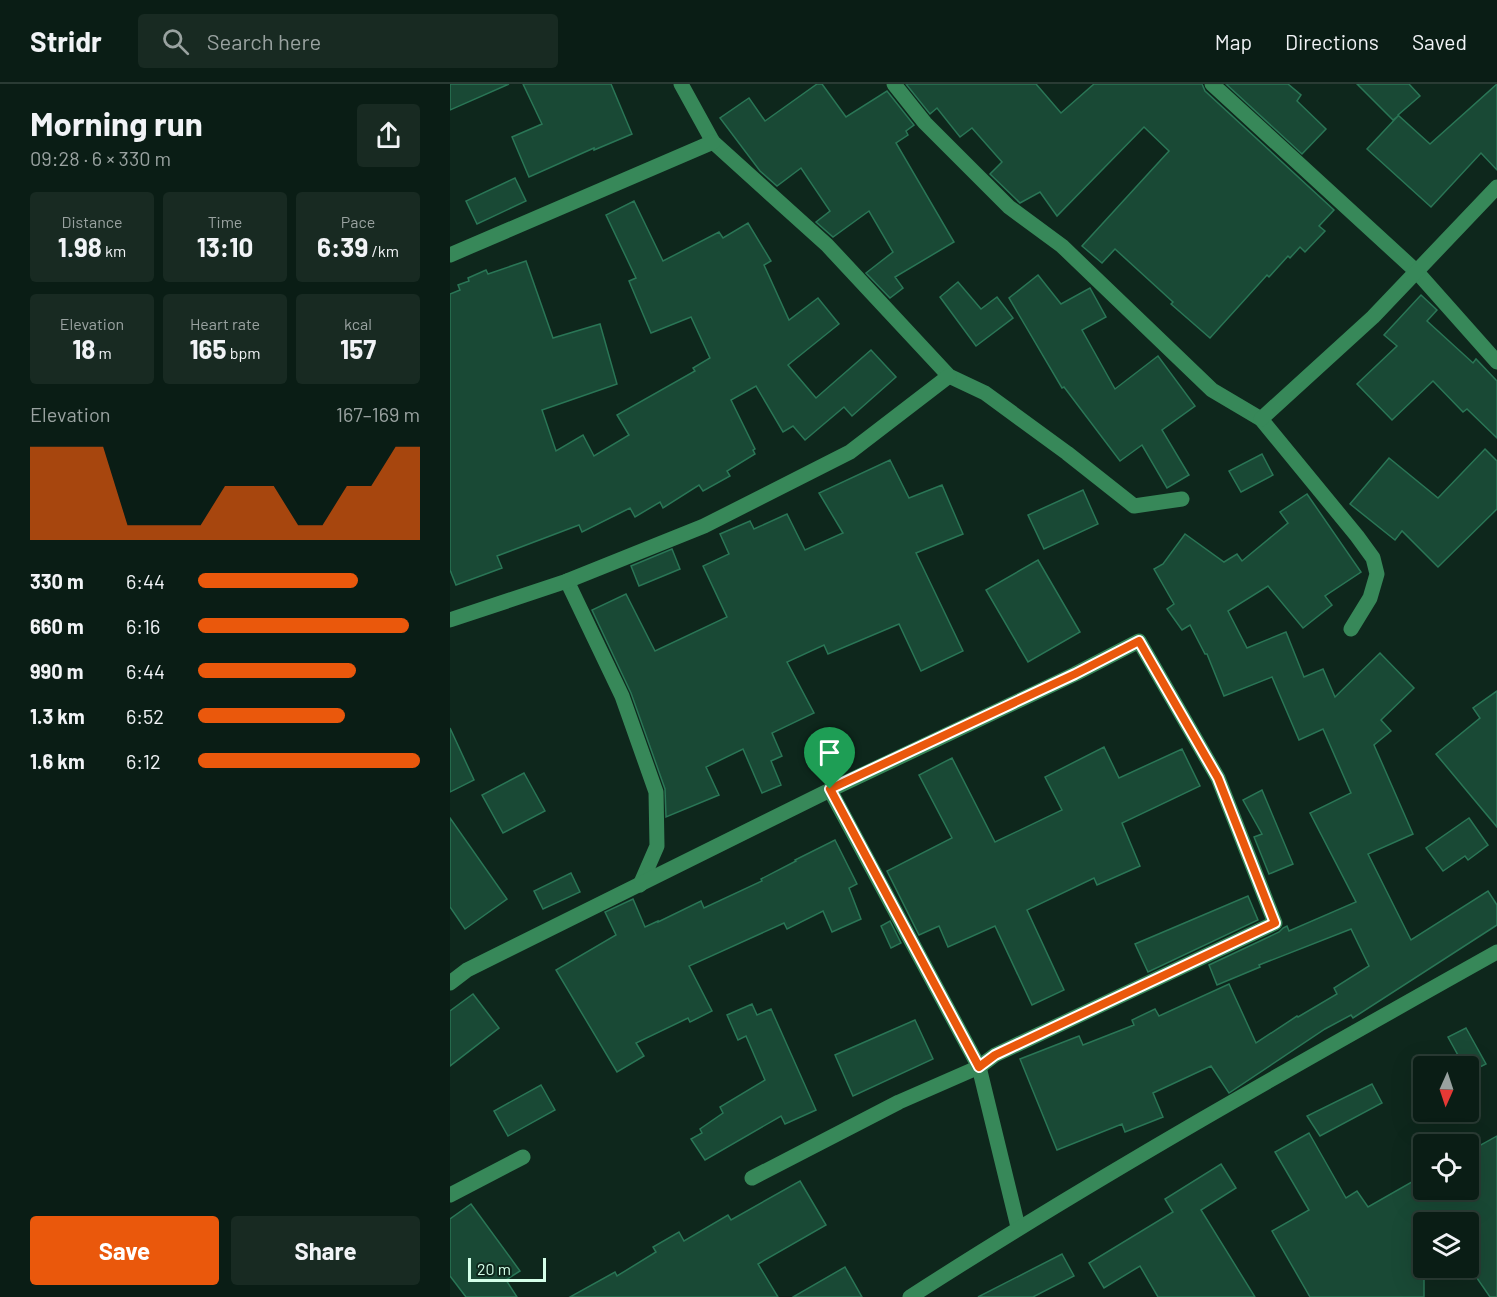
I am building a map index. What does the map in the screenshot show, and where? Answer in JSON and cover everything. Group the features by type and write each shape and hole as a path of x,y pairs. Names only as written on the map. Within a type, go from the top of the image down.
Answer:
{"street":[{"path":"681,84 713,142 826,245 949,376 985,393 1134,506 1182,499"},
{"path":"894,84 925,123 1010,207 1062,246 1212,390 1261,419 1373,558 1377,574 1370,598 1351,629"},
{"path":"1212,84 1417,272 1497,362"},
{"path":"450,255 713,142"},
{"path":"1261,419 1373,317 1497,187"},
{"path":"450,620 567,581 704,526 850,452 949,376"},
{"path":"567,581 622,696 656,792 657,846 640,885"},
{"path":"450,983 468,970 830,789 1075,674 1139,641 1218,778 1275,923 995,1055 979,1067 899,1102 752,1178"},
{"path":"830,789 979,1067 1018,1227"},
{"path":"910,1297 1018,1227 1245,1094 1497,952"},
{"path":"450,1195 523,1157"}],"building":[{"path":"450,84 509,84 450,110"},
{"path":"523,84 611,84 632,134 529,177 512,137 542,124"},
{"path":"817,84 822,84 846,117 887,91 914,125 906,131 908,135 896,143 954,242 895,277 903,288 890,298 866,273 893,252 869,211 833,237 816,222 830,211 801,168 777,186 760,171 720,118 749,98 765,121"},
{"path":"906,84 1036,84 1061,113 1094,84 1202,84 1205,91 1334,210 1319,226 1325,231 1305,252 1300,247 1290,258 1288,256 1269,277 1267,275 1210,338 1171,304 1173,302 1115,249 1102,263 1082,246 1169,151 1144,127 1057,216 1040,192 1020,203 990,174 1002,162 972,128 960,137 937,108 930,114"},
{"path":"1226,84 1288,84 1301,95 1297,101 1326,129 1302,154"},
{"path":"1357,84 1409,84 1420,96 1398,115 1430,144 1497,84 1497,170 1481,153 1431,207 1367,149 1398,116 1393,120"},
{"path":"515,178 526,201 477,224 466,201"},
{"path":"634,201 663,261 719,232 723,238 748,223 771,261 764,265 789,320 818,298 839,324 788,365 816,398 871,350 896,377 852,416 844,407 805,440 793,426 783,432 756,386 731,400 755,449 753,450 755,454 727,471 730,476 703,491 699,485 663,508 660,502 635,517 630,508 582,532 579,525 497,556 502,568 456,585 450,570 450,294 460,290 458,285 486,270 488,274 526,261 553,338 600,324 617,384 542,410 556,451 583,435 594,456 629,435 617,415 695,371 693,368 710,358 691,317 651,333 629,281 636,278 606,215"},
{"path":"1038,275 1061,304 1090,288 1106,317 1082,330 1115,389 1158,356 1195,406 1162,430 1189,475 1167,488 1142,445 1120,461 1064,387 1062,388 1009,298"},
{"path":"958,282 981,309 997,297 1013,318 976,346 940,297"},
{"path":"1421,295 1437,310 1427,321 1473,363 1476,359 1497,381 1497,438 1467,409 1463,412 1433,381 1392,420 1357,384 1397,346 1384,335"},
{"path":"1485,449 1497,461 1497,509 1438,567 1402,531 1395,540 1350,504 1389,458 1438,498"},
{"path":"1262,454 1273,475 1241,492 1229,471"},
{"path":"890,460 909,498 942,485 963,534 916,553 963,651 921,671 899,624 828,654 824,645 787,662 814,713 772,733 782,756 771,761 781,785 762,793 743,749 706,767 719,795 666,817 665,789 631,693 592,610 626,594 655,651 727,617 703,566 729,554 720,534 750,521 754,529 787,514 805,550 843,533 819,493"},
{"path":"1083,490 1098,524 1044,549 1028,515"},
{"path":"1307,494 1361,572 1325,596 1332,605 1303,628 1268,586 1228,611 1247,648 1286,632 1304,677 1323,669 1335,697 1380,653 1414,688 1381,720 1391,731 1374,745 1413,834 1368,854 1411,940 1488,891 1497,905 1497,925 1353,1018 1351,1015 1325,1029 1229,1093 1211,1066 1153,1093 1163,1117 1125,1132 1122,1124 1057,1150 1020,1059 1079,1036 1083,1045 1134,1025 1132,1020 1155,1009 1159,1016 1229,984 1256,1043 1297,1016 1337,994 1334,988 1369,966 1351,929 1259,965 1260,967 1217,985 1209,965 1287,926 1289,931 1356,902 1310,813 1351,793 1323,729 1299,740 1272,677 1224,696 1207,654 1190,625 1182,630 1167,609 1174,604 1154,569 1163,564 1185,534 1224,562 1237,554 1242,561 1288,523 1280,512"},
{"path":"672,549 680,569 639,586 631,566"},
{"path":"1038,560 1080,632 1028,662 986,590"},
{"path":"1497,691 1497,827 1436,754 1480,718 1473,708"},
{"path":"450,728 474,780 450,792"},
{"path":"1104,747 1119,778 1182,749 1200,786 1122,823 1140,866 1097,885 1094,878 1027,910 1064,990 1032,1005 995,926 948,947 939,926 919,935 887,871 952,838 919,775 952,758 995,842 1062,810 1045,777"},
{"path":"524,773 545,811 503,833 482,795"},
{"path":"1262,790 1293,864 1269,874 1254,837 1262,834 1243,800"},
{"path":"450,818 507,899 465,929 450,907"},
{"path":"1469,818 1488,845 1468,860 1465,856 1443,871 1426,848"},
{"path":"835,840 857,884 849,888 861,919 832,932 823,911 787,929 784,923 689,966 712,1011 690,1022 688,1018 636,1043 644,1056 617,1072 556,970 616,935 605,912 633,899 645,927 701,901 704,908 762,881 761,879"},
{"path":"571,873 580,892 543,909 534,891"},
{"path":"1248,896 1258,920 1148,972 1135,944"},
{"path":"890,921 901,943 891,948 881,926"},
{"path":"473,994 499,1028 450,1066 450,1011"},
{"path":"752,1004 757,1015 771,1009 816,1110 785,1124 781,1116 705,1160 691,1139 702,1133 700,1129 723,1113 720,1107 765,1080 746,1036 738,1040 727,1015"},
{"path":"915,1020 933,1059 853,1096 835,1055"},
{"path":"1466,1028 1486,1064 1479,1068 1479,1056 1458,1056 1448,1037"},
{"path":"1372,1084 1382,1103 1320,1136 1307,1116"},
{"path":"541,1085 555,1110 508,1136 494,1111"},
{"path":"1309,1133 1346,1198 1357,1191 1368,1207 1413,1181 1413,1200 1479,1200 1479,1146 1497,1136 1497,1297 1490,1297 1477,1278 1479,1278 1479,1212 1413,1212 1413,1278 1424,1278 1424,1297 1310,1297 1272,1231 1309,1210 1275,1152"},
{"path":"1221,1164 1236,1188 1201,1210 1255,1297 1158,1297 1140,1266 1104,1288 1089,1263 1173,1212 1165,1199"},
{"path":"800,1181 826,1225 758,1264 778,1297 570,1297 615,1272 617,1276 656,1252 653,1247 679,1232 684,1241 728,1215 731,1220"},
{"path":"471,1204 520,1271 506,1280 517,1297 466,1297 450,1276 450,1219"},
{"path":"1062,1254 1074,1276 1033,1297 978,1297"},
{"path":"845,1267 862,1297 793,1297"}],"route":[{"path":"1139,641 1218,778 1275,923 995,1055 979,1067 830,789 1075,674 1139,641"}]}
